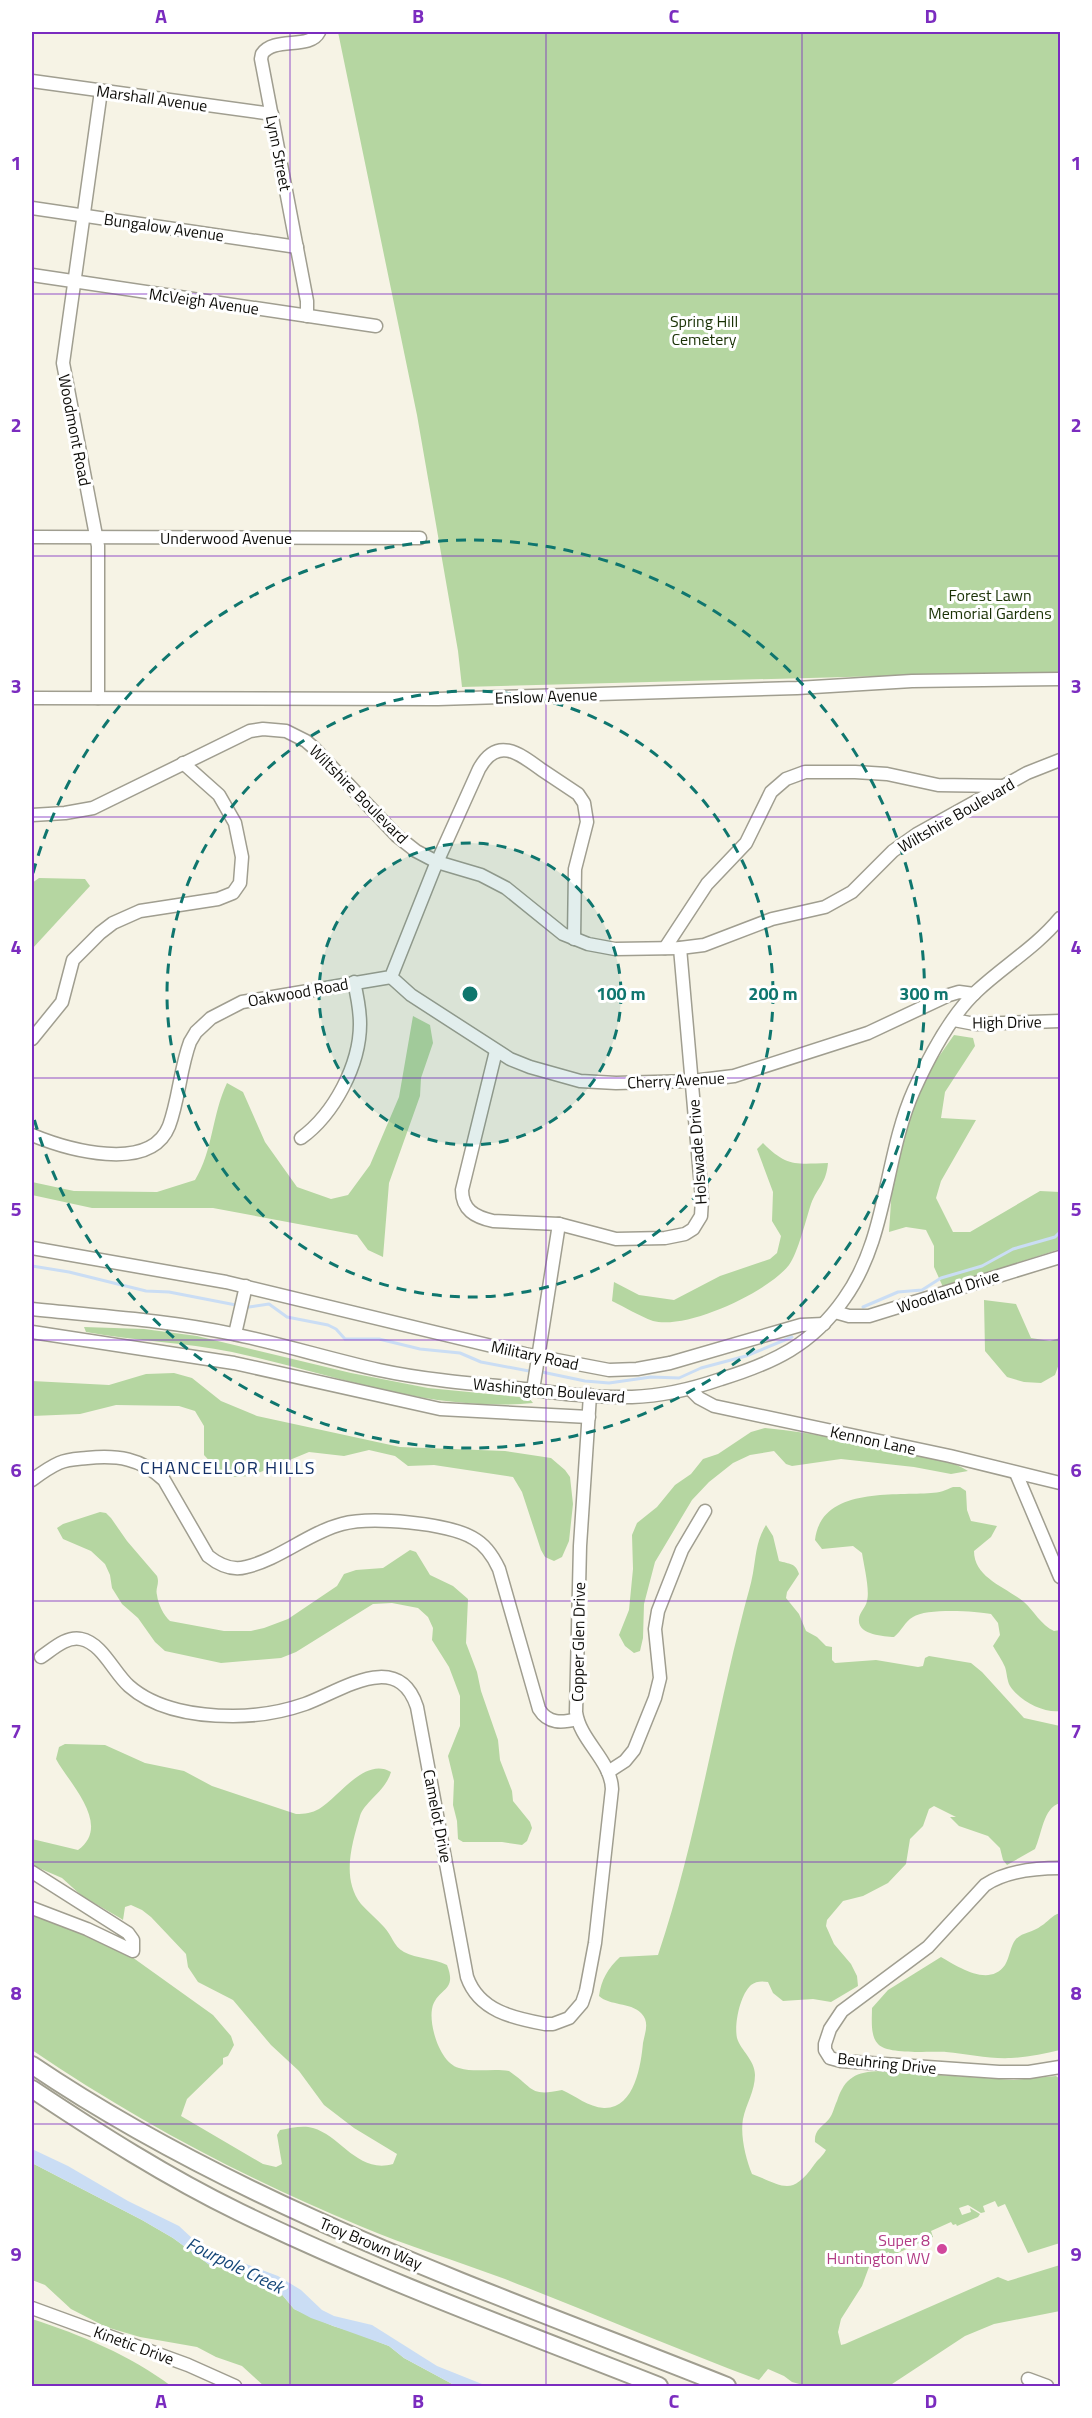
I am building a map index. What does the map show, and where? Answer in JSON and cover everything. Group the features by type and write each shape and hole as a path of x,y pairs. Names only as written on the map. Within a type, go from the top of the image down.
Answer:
{"main road":[{"name":"Troy Brown Way","path":"32,2065 120,2121 245,2188 367,2242 728,2386"},
{"name":"Troy Brown Way","path":"32,2089 102,2136 237,2211 355,2264 659,2386"}],"street":[{"name":"Lynn Street","path":"307,316 307,301 262,54 269,47 312,39 319,32"},
{"name":"Marshall Avenue","path":"32,81 272,114"},
{"name":"Woodmont Road","path":"98,698 99,552 64,370 101,91"},
{"name":"Bungalow Avenue","path":"32,208 297,247"},
{"name":"McVeigh Avenue","path":"32,275 376,326"},
{"name":"Underwood Avenue","path":"32,537 420,538"},
{"name":"Enslow Avenue","path":"32,698 438,699 797,688 902,681 1060,679"},
{"name":"Wiltshire Boulevard","path":"32,815 93,808 250,731 263,729 286,732 306,741 314,748 406,844 437,862 481,875 506,888 550,926 574,939 608,948 680,948 720,940 772,919 825,907 839,900 864,881 904,842 1003,786 1038,768 1060,760"},
{"path":"391,977 437,862 483,762 495,752 503,750 519,753 578,794 587,812 575,869 574,939"},
{"path":"32,1039 62,1002 73,960 113,923 140,911 218,899 233,893 240,883 242,858 235,823 219,795 183,763"},
{"path":"665,948 707,884 746,843 771,792 778,784 795,775 816,771 869,772 938,784 1003,786"},
{"name":"Washington Boulevard","path":"32,1309 169,1324 235,1334 404,1375 590,1395 651,1396 690,1389 776,1360 824,1324 835,1312 859,1275 871,1246 896,1140 913,1092 935,1049 974,994 1031,948 1060,918"},
{"path":"679,926 694,947"},
{"name":"Holswade Drive","path":"496,1051 464,1181 464,1204 474,1214 493,1221 559,1224 604,1237 631,1240 676,1237 693,1229 698,1222 702,1208 680,948"},
{"name":"Oakwood Road","path":"32,1135 58,1146 89,1152 127,1153 153,1147 160,1142 170,1125 190,1042 196,1032 211,1018 242,1002 391,977"},
{"name":"Cherry Avenue","path":"391,977 411,995 496,1051 530,1067 580,1081 616,1083 718,1079 748,1072 882,1028 949,995 959,992 974,994"},
{"path":"301,1138 323,1117 344,1084 352,1066 358,1047 360,1023 354,982"},
{"name":"High Drive","path":"954,1020 975,1024 1060,1021"},
{"path":"533,1390 559,1224"},
{"name":"Military Road","path":"32,1248 246,1286 600,1369 637,1369 670,1363 801,1325 824,1324"},
{"name":"Woodland Drive","path":"835,1312 849,1316 868,1316 1060,1257"},
{"path":"235,1334 246,1286"},
{"name":"Washington Boulevard","path":"32,1332 234,1363 440,1409 589,1417"},
{"name":"Kennon Lane","path":"690,1389 699,1398 714,1406 950,1456 1060,1483"},
{"name":"Copper Glen Drive","path":"590,1395 580,1546 577,1719 608,1772"},
{"path":"32,1480 54,1465 69,1460 108,1456 136,1461 156,1472 164,1480 208,1556 234,1568 256,1564 330,1528 356,1521 386,1521 462,1533 488,1550 499,1569 539,1710 548,1719 555,1721 577,1719"},
{"path":"1016,1473 1060,1577"},
{"path":"608,1772 625,1761 634,1750 655,1698 660,1678 655,1629 658,1611 682,1550 705,1511"},
{"name":"Camelot Drive","path":"41,1657 68,1640 82,1639 92,1644 128,1685 146,1698 180,1710 219,1715 248,1716 289,1709 371,1678 387,1677 403,1684 414,1697 417,1707 470,1984 476,1996 488,2007 537,2022 553,2024 569,2018 582,2003 586,1991 594,1952 612,1789 608,1772"},
{"name":"Beuhring Drive","path":"1060,1868 1030,1870 994,1879 985,1885 928,1947 842,2011 827,2036 825,2044 830,2058 841,2061 999,2072 1029,2072 1060,2067"},
{"path":"32,1872 128,1933 133,1940 133,1951 87,1929 32,1908"},
{"name":"Kinetic Drive","path":"32,2308 198,2369 235,2386"},
{"path":"1028,2379 1047,2386"}],"green space":[{"name":"Spring Hill Cemetery","path":"338,32 1060,32 1060,674 921,675 462,687 458,651 417,415"},
{"path":"39,878 85,879 90,886 32,949 32,883"},
{"path":"413,1016 430,1025 433,1043 421,1078 420,1096 389,1183 383,1257 368,1250 357,1235 213,1208 92,1208 32,1195 32,1182 74,1191 157,1192 195,1180 209,1145 218,1107 227,1083 243,1092 265,1142 297,1187 331,1199 348,1195 370,1165 399,1097"},
{"path":"954,1035 973,1038 975,1046 945,1092 941,1118 976,1120 941,1181 936,1198 953,1232 970,1232 1040,1191 1060,1192 1060,1249 943,1287 934,1267 934,1246 926,1230 906,1227 889,1232 893,1172 916,1089"},
{"path":"763,1143 785,1160 807,1164 828,1163 824,1180 811,1204 799,1244 789,1265 779,1276 726,1307 686,1320 653,1321 612,1301 614,1282 639,1295 674,1300 720,1276 770,1259 777,1253 781,1236 772,1221 773,1192 757,1149"},
{"path":"984,1300 1016,1304 1031,1338 1050,1341 1060,1338 1060,1361 1055,1375 1041,1383 1024,1382 1007,1377 985,1351"},
{"path":"84,1327 144,1329 197,1336 351,1373 428,1388 529,1398 533,1403 495,1405 419,1397 232,1352 86,1332"},
{"path":"174,1373 192,1378 221,1401 257,1416 400,1447 505,1451 551,1458 570,1477 573,1504 569,1541 562,1557 554,1561 545,1557 522,1492 513,1477 434,1465 408,1466 395,1456 369,1450 344,1456 309,1452 251,1476 233,1477 217,1469 204,1455 204,1426 195,1411 179,1406 116,1405 80,1414 32,1416 32,1381 109,1385 146,1374"},
{"path":"765,1428 820,1435 911,1453 948,1462 968,1471 951,1474 914,1467 841,1459 792,1466 786,1464 774,1451 750,1455 733,1463 709,1482 692,1500 655,1562 644,1604 643,1638 640,1651 634,1653 625,1646 619,1635 629,1610 633,1569 632,1535 637,1523 657,1507 675,1485 691,1474 703,1459 718,1454 751,1432"},
{"path":"960,1487 966,1491 967,1510 971,1521 997,1526 991,1537 974,1551 979,1568 992,1581 1024,1602 1041,1622 1054,1631 1060,1630 1060,1711 1046,1710 1032,1705 1010,1686 1005,1667 993,1646 1000,1635 998,1623 991,1614 939,1611 919,1614 910,1619 894,1637 878,1635 862,1628 859,1619 868,1596 862,1553 853,1546 822,1549 815,1540 820,1523 830,1511 844,1503 879,1495 937,1492"},
{"path":"100,1512 106,1513 111,1518 157,1576 159,1602 170,1621 224,1631 251,1631 288,1619 337,1586 344,1574 356,1570 383,1568 410,1550 416,1552 430,1575 453,1586 468,1599 466,1643 498,1740 500,1760 512,1791 513,1801 530,1822 532,1828 527,1841 522,1845 502,1842 463,1842 458,1839 453,1805 454,1781 448,1756 460,1726 460,1696 449,1667 432,1640 433,1628 428,1617 418,1608 392,1603 373,1604 296,1652 281,1658 221,1663 165,1651 155,1642 138,1618 122,1604 112,1588 105,1564 91,1551 63,1539 57,1528"},
{"path":"766,1525 773,1536 779,1561 794,1566 798,1570 799,1574 787,1592 786,1598 799,1614 806,1631 826,1646 832,1647 832,1660 835,1663 876,1660 918,1667 923,1666 925,1658 929,1656 971,1663 1024,1718 1060,1726 1060,1803 1054,1806 1046,1816 1035,1849 1007,1865 1000,1848 988,1836 959,1826 950,1817 956,1817 934,1806 929,1809 923,1826 910,1839 906,1864 888,1883 863,1896 843,1901 827,1920 826,1926 834,1944 851,1964 857,1976 858,1986 831,2002 813,1999 783,2001 773,1993 768,1982 761,1981 751,1985 739,2010 736,2032 739,2043 753,2065 755,2075 754,2087 744,2113 742,2126 744,2147 752,2174 780,2185 793,2185 799,2182 826,2150 815,2142 816,2134 830,2117 844,2086 852,2077 864,2073 880,2071 1014,2080 1056,2076 1060,2079 1060,2243 1028,2253 1005,2204 998,2207 995,2201 983,2206 985,2212 981,2213 968,2205 959,2208 962,2215 971,2212 970,2208 980,2214 957,2226 951,2222 931,2231 933,2237 889,2257 889,2252 878,2256 869,2267 862,2286 841,2319 838,2332 841,2345 845,2344 998,2277 1008,2281 1060,2265 1060,2311 994,2324 965,2336 889,2386 807,2386 792,2382 768,2369 759,2380 505,2279 414,2247 317,2208 232,2168 150,2124 32,2050 32,1914 102,1941 132,1957 213,2015 231,2036 234,2045 228,2056 223,2058 223,2064 187,2099 181,2116 263,2164 276,2167 282,2164 277,2135 280,2130 301,2127 323,2132 350,2153 370,2164 381,2166 393,2164 397,2154 354,2128 324,2105 299,2071 271,2045 233,2000 198,1982 188,1967 186,1954 151,1917 131,1905 125,1907 123,1920 82,1896 62,1878 32,1865 32,1839 78,1850 88,1840 91,1828 90,1816 85,1804 56,1759 59,1747 65,1744 105,1745 145,1763 184,1771 212,1786 296,1814 319,1809 352,1780 371,1769 391,1772 360,1816 350,1861 351,1883 361,1904 387,1930 400,1950 447,1965 450,1981 432,2009 432,2025 441,2052 452,2065 459,2068 509,2071 537,2092 562,2090 587,2103 604,2108 623,2101 638,2073 646,2024 644,2016 631,2007 599,1996 601,1985 612,1965 620,1957 658,1955 694,1826 758,1543"},
{"path":"1060,1913 1060,2050 1023,2057 995,2058 946,2052 890,2050 875,2041 872,2008 888,1990 941,1957 973,1973 990,1975 998,1972 1005,1965 1016,1939"},
{"path":"32,2163 142,2220 173,2238 211,2266 239,2270 262,2280 279,2291 294,2309 389,2346 404,2358 456,2386 264,2386 242,2366 216,2357 197,2347 140,2337 106,2327 71,2309 45,2285 32,2280"},
{"path":"32,2319 122,2355 171,2386 32,2386"}],"water":[{"name":"Fourpole Creek","path":"32,2149 179,2226 208,2253 222,2255 278,2276 301,2290 322,2310 334,2316 372,2325 437,2366 487,2386 456,2386 404,2358 389,2346 311,2318 294,2309 279,2291 262,2280 239,2270 211,2266 173,2238 142,2220 32,2163"}],"waterway":[{"path":"863,1307 898,1292 922,1290 941,1278 982,1266 1013,1249 1055,1237 1060,1232"},
{"path":"32,1266 69,1272 146,1291 169,1292 236,1305"},
{"path":"249,1307 269,1304 287,1317 328,1325 336,1329 345,1339 379,1339 420,1349 460,1353 481,1362 529,1371"},
{"path":"542,1372 585,1381 609,1383 651,1377 679,1378 701,1368 746,1356 792,1337"}],"place":[{"name":"Super 8 Huntington WV","path":"942,2249"}],"district":[{"name":"CHANCELLOR HILLS","path":"228,1467"}],"park label":[{"name":"Forest Lawn Memorial Gardens","path":"990,604"}]}
